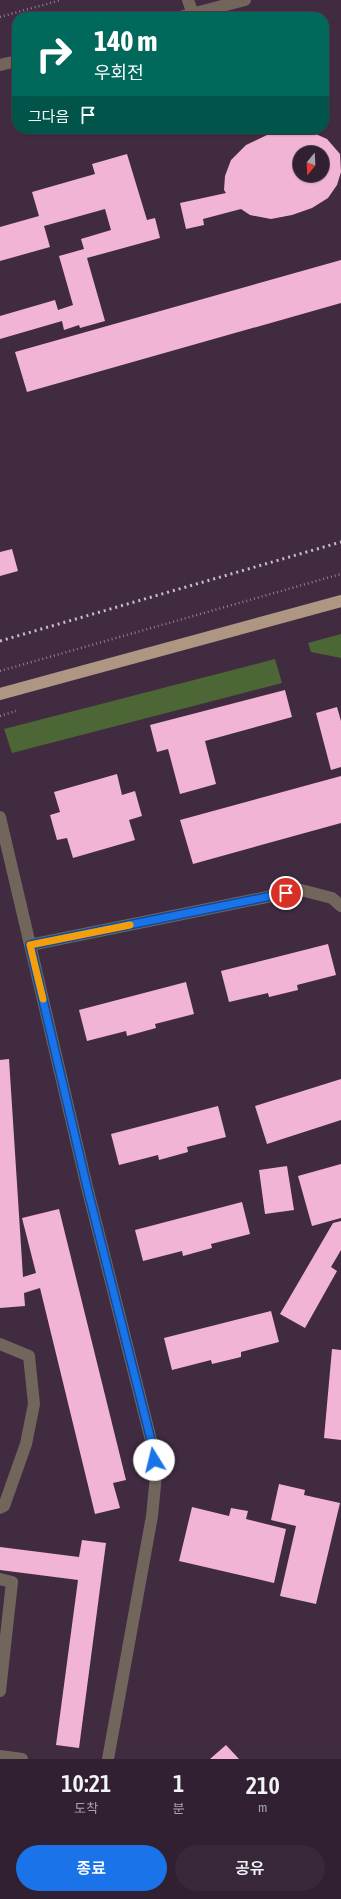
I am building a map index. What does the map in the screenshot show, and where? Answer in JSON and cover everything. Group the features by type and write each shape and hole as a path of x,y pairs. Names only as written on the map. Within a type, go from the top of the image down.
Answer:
{"main road":[{"path":"0,694 341,601"}],"street":[{"path":"188,0 192,12"},
{"path":"200,12 245,0"},
{"path":"0,65 12,62"},
{"path":"0,817 87,1187 152,1444 156,1475 152,1516 108,1759"},
{"path":"30,945 301,890 332,898 341,906"},
{"path":"0,1344 29,1356 34,1404 26,1444 4,1506 0,1508"},
{"path":"0,1579 12,1582 0,1691"},
{"path":"0,1756 22,1759"}],"path":[{"path":"18,12 61,0"},
{"path":"0,17 12,14"},
{"path":"0,671 341,574"}],"green space":[{"path":"341,634 341,658 311,652 308,643"},
{"path":"275,659 282,683 12,753 4,729"}],"building":[{"path":"316,134 327,139 340,154 341,172 337,185 328,198 312,208 292,215 271,219 250,215 241,209 203,219 204,225 186,229 180,203 226,193 224,190 225,176 231,160 246,145 267,135"},
{"path":"127,154 147,220 155,218 160,238 87,258 105,321 80,328 79,325 64,330 62,321 0,339 0,316 55,300 58,310 73,305 59,256 84,249 81,239 111,230 105,209 44,226 50,247 0,261 0,227 39,216 32,192 95,174 92,164"},
{"path":"341,260 341,303 27,392 15,352"},
{"path":"12,549 18,571 0,576 0,552"},
{"path":"285,690 292,717 205,741 216,784 180,794 168,749 157,752 150,725"},
{"path":"337,707 341,721 341,767 331,770 316,713"},
{"path":"117,774 122,795 135,791 142,816 129,820 135,840 73,858 67,838 57,840 50,815 60,812 54,792"},
{"path":"341,776 341,823 193,864 180,820"},
{"path":"328,944 336,975 297,985 298,990 269,997 268,993 229,1002 221,971"},
{"path":"186,982 194,1014 155,1024 156,1028 127,1036 126,1031 87,1041 79,1010"},
{"path":"9,1059 23,1277 36,1273 22,1218 59,1209 126,1480 113,1483 120,1508 95,1514 40,1288 24,1293 25,1306 0,1308 0,1060"},
{"path":"341,1079 341,1120 267,1144 255,1106"},
{"path":"218,1106 226,1137 187,1147 188,1152 159,1160 158,1155 119,1165 111,1134"},
{"path":"341,1164 341,1218 312,1226 298,1176"},
{"path":"287,1166 294,1210 265,1214 259,1170"},
{"path":"242,1202 250,1234 211,1244 212,1248 183,1256 182,1251 143,1261 135,1230"},
{"path":"341,1221 341,1250 331,1267 337,1271 305,1328 280,1314 333,1223"},
{"path":"271,1311 279,1342 241,1352 241,1357 212,1364 211,1360 172,1370 164,1338"},
{"path":"332,1349 341,1350 341,1440 324,1438"},
{"path":"279,1484 305,1490 304,1495 340,1503 316,1604 280,1596 296,1526 271,1520"},
{"path":"192,1507 229,1516 231,1508 248,1511 246,1519 286,1529 274,1583 179,1561"},
{"path":"82,1540 106,1543 79,1748 56,1745 78,1580 0,1570 0,1547 79,1557"},
{"path":"226,1745 239,1759 210,1759"}],"railway":[{"path":"0,641 341,542"}],"slow traffic":[{"path":"43,999 30,945 130,925"}],"route":[{"path":"154,1460 152,1444 87,1187 30,945 286,893"}]}
